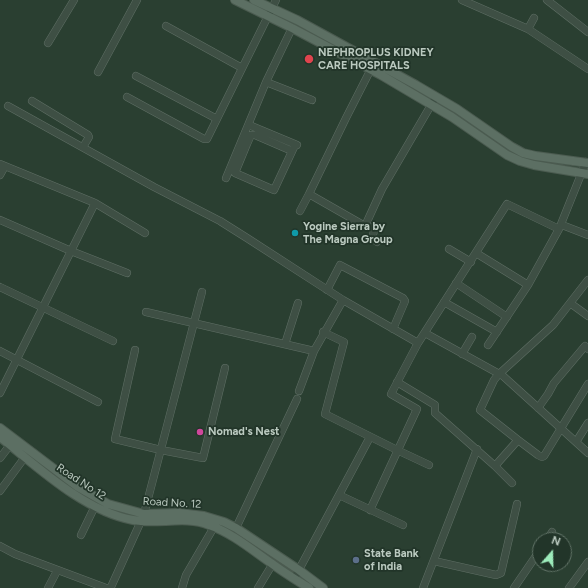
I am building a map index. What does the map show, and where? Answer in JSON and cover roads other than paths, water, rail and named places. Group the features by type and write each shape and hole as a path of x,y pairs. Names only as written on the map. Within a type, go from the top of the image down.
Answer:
{"main road":[{"path":"235,0 297,20 375,62 457,109 523,153 587,163"},
{"path":"254,0 292,28 371,70 432,105 507,155 534,165 585,173"},
{"name":"Road No. 12","path":"0,428 78,487 108,504 143,517 179,512 204,516 224,522 236,528 323,588"},
{"name":"Road No 12","path":"0,437 53,479 94,506 132,520 143,517 193,520 214,527 233,536 272,565 309,588"}],"street":[{"path":"48,43 74,0"},
{"path":"98,72 137,0"},
{"path":"127,97 204,139 207,139 276,0"},
{"path":"462,0 528,28 588,69"},
{"path":"547,0 588,32"},
{"path":"528,28 534,18"},
{"path":"166,26 242,68"},
{"path":"292,28 266,82 249,125 235,173 271,190 275,189 295,147"},
{"path":"300,211 375,62"},
{"path":"136,76 217,118"},
{"path":"266,82 312,100"},
{"path":"365,226 382,189 436,97"},
{"path":"32,101 88,135 89,137 83,147"},
{"path":"8,106 154,188 220,221 343,300 418,343"},
{"path":"249,125 295,147"},
{"path":"226,178 245,142 251,135 255,134 295,147"},
{"path":"488,345 528,285 561,227 585,173 587,163"},
{"path":"0,175 2,165 95,203 145,233"},
{"path":"309,194 365,226 371,227 374,231 372,238 377,242"},
{"path":"0,393 18,360 95,203"},
{"path":"370,510 417,409 391,394 418,343 507,204 561,227 588,235"},
{"path":"0,220 71,251 127,273"},
{"path":"449,249 471,262"},
{"path":"476,253 528,285"},
{"path":"327,290 340,265 403,298 405,301 393,329"},
{"path":"588,280 553,325 498,375 494,380 480,410 542,457 585,394 588,384"},
{"path":"456,283 507,317"},
{"path":"0,287 113,340"},
{"path":"0,546 14,554 57,571 107,588 111,587 143,517 202,292"},
{"path":"299,391 314,351 343,300"},
{"path":"444,302 497,332"},
{"path":"570,303 588,316"},
{"path":"285,344 298,304"},
{"path":"146,312 314,351"},
{"path":"324,332 344,342 325,414 429,465"},
{"path":"425,333 498,375 503,376 588,453"},
{"path":"462,354 472,337"},
{"path":"538,408 554,383 585,346 588,349"},
{"path":"135,350 115,439 161,450 203,458 225,368"},
{"path":"0,352 98,402"},
{"path":"397,382 435,405 435,413 477,449 512,483"},
{"path":"236,528 297,399"},
{"path":"576,442 588,423"},
{"path":"294,579 370,436"},
{"path":"495,466 518,440"},
{"path":"0,458 10,445"},
{"path":"424,588 477,449"},
{"path":"0,491 25,457"},
{"path":"339,495 403,525"},
{"path":"434,561 496,575 501,573 517,504"},
{"path":"81,535 94,506"},
{"path":"182,588 186,574 214,527"},
{"path":"514,588 532,562"},
{"path":"569,588 588,562"},
{"path":"258,588 272,565"},
{"path":"48,588 57,571"}],"place":[{"name":"NEPHROPLUS KIDNEY CARE HOSPITALS","path":"309,59"},
{"name":"Yogine Sierra by The Magna Group","path":"295,233"},
{"name":"Nomad's Nest","path":"200,432"},
{"name":"State Bank of India","path":"356,560"}]}
